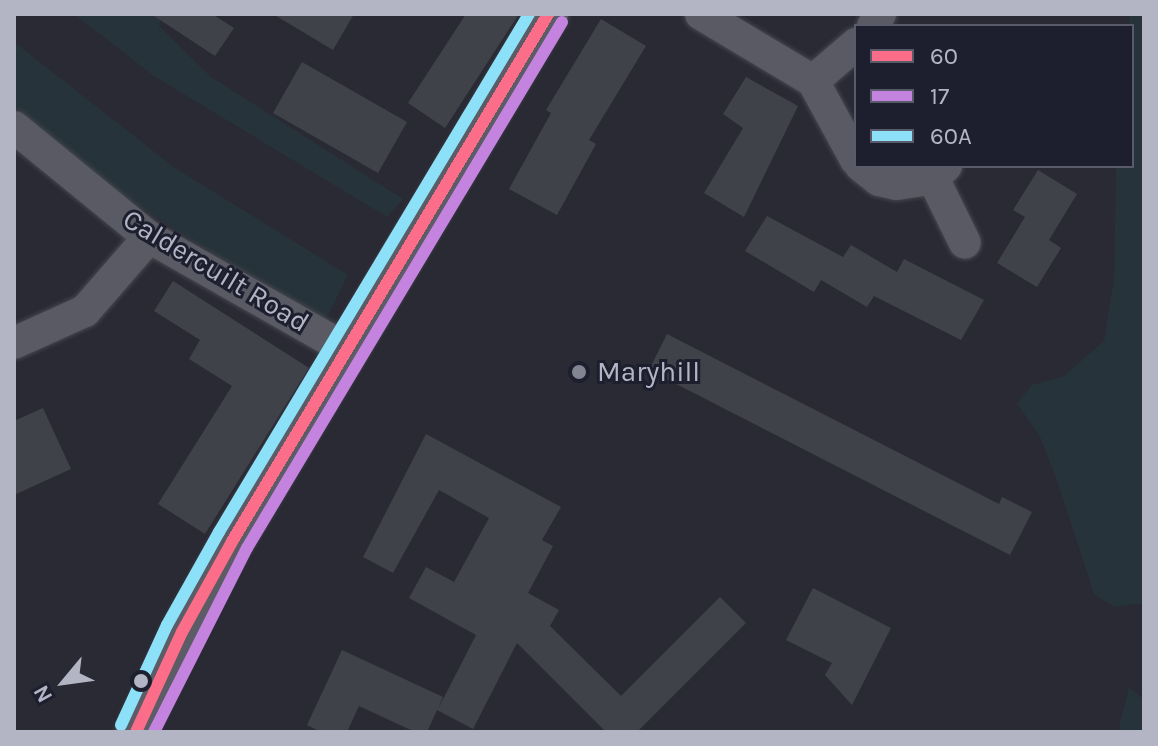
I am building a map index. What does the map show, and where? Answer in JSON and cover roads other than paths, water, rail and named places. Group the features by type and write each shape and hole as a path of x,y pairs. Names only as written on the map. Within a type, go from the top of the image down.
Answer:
{"main road":[{"path":"136,732 189,619 548,14"}],"street":[{"path":"701,14 813,81 854,156"},
{"path":"813,81 854,46"},
{"name":"Caldercuilt Road","path":"14,127 149,237 348,350"},
{"path":"864,168 879,180 897,184 940,172 965,243"},
{"path":"14,343 85,311 149,237"}],"place":[{"name":"Maryhill","path":"579,372"}]}
